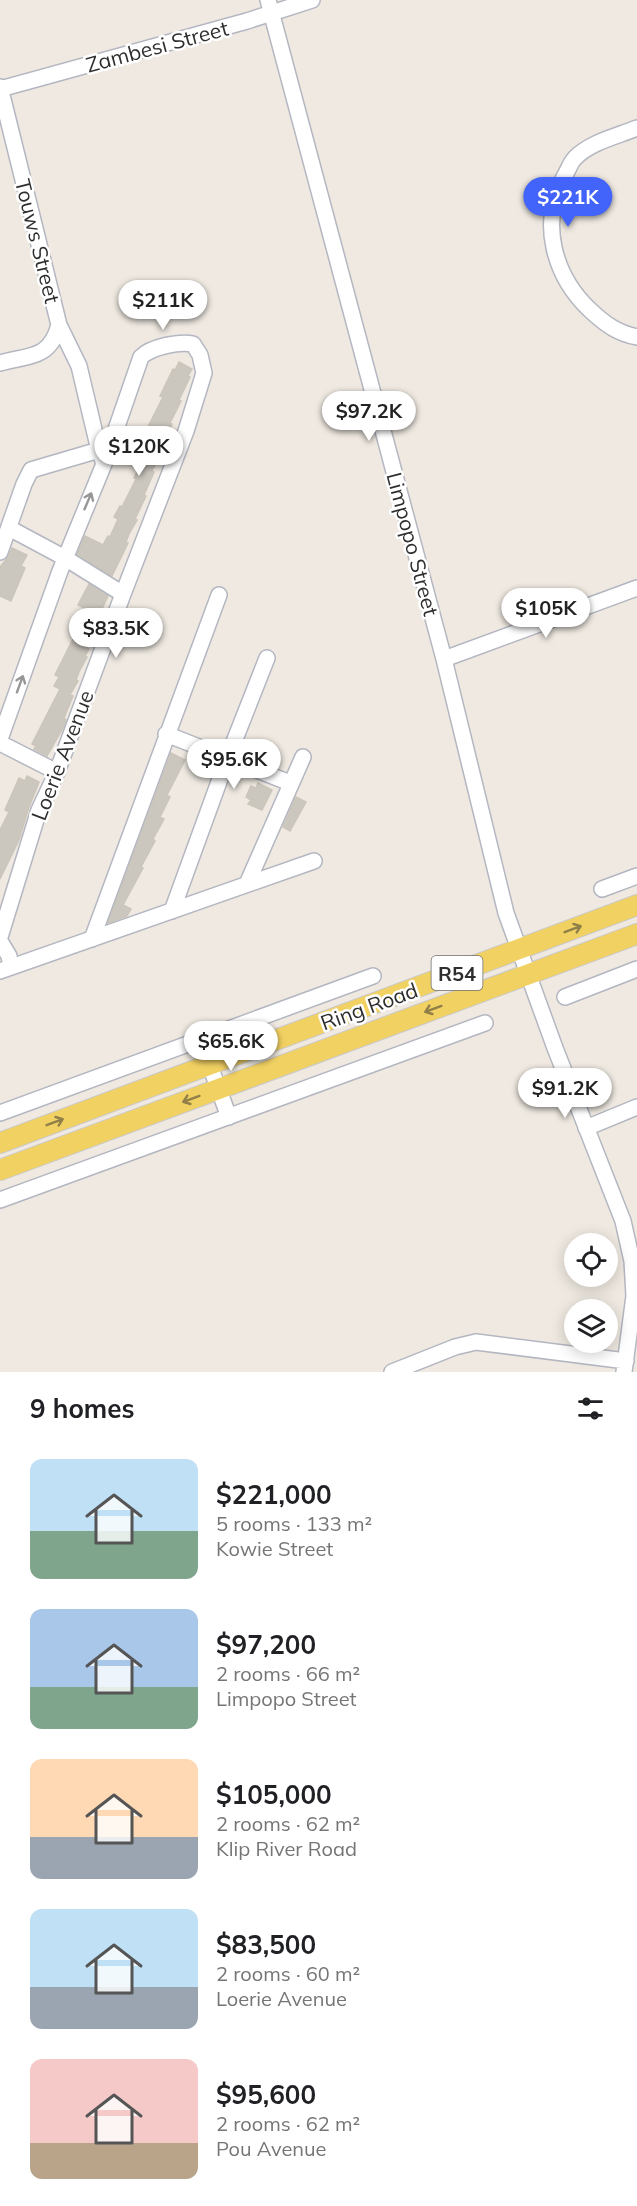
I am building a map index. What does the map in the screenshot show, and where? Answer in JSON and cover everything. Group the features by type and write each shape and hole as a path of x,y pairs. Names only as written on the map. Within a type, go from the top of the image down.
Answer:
{"main road":[{"name":"Ring Road","path":"0,1143 637,905"},
{"name":"Ring Road","path":"0,1170 637,934"}],"street":[{"name":"Zambesi Street","path":"0,88 270,7 312,0"},
{"name":"Limpopo Street","path":"270,7 444,659 496,878 527,975 623,1221 632,1262 634,1296 625,1366"},
{"name":"Touws Street","path":"0,88 59,325 79,366 102,457"},
{"path":"637,128 587,149 575,158 559,187 551,219 558,263 573,292 600,320 614,330 637,336"},
{"path":"0,363 46,349 55,338 59,325"},
{"name":"Loerie Avenue","path":"6,969 9,956 0,939 39,810 57,772 186,431 204,373 200,355 195,346 191,343 183,343 143,354 102,457"},
{"path":"0,552 31,470 102,457"},
{"path":"57,772 0,741 102,457"},
{"path":"9,528 65,558 123,594"},
{"path":"444,659 637,588"},
{"path":"92,939 219,595"},
{"path":"172,911 267,658"},
{"path":"166,734 290,783"},
{"path":"247,884 303,757"},
{"path":"6,969 314,861"},
{"path":"602,889 637,876"},
{"path":"565,998 637,969"},
{"name":"Ring Road","path":"0,1113 373,976"},
{"path":"0,1200 485,1023"},
{"path":"200,1039 229,1117"},
{"path":"586,1128 637,1107"},
{"path":"392,1372 455,1347 476,1342 625,1366"}],"building":[{"path":"179,362 192,369 188,376 190,377 152,471 154,472 144,495 146,496 126,542 128,543 112,576 77,554 85,536 103,545 108,536 110,537 118,519 114,517 120,506 122,507 136,479 134,478 139,468 134,466 144,445 142,444 150,428 148,427 163,397 160,396 173,369 175,370"},
{"path":"12,548 27,555 21,566 25,568 11,601 0,596 0,567"},
{"path":"89,584 108,596 95,624 98,625 87,648 89,649 85,656 87,657 76,680 78,681 70,695 73,696 64,718 66,720 63,728 47,756 34,749 36,746 32,744 60,689 54,686 59,677 55,675 77,631 73,629 84,608 78,605"},
{"path":"171,753 185,760 167,795 170,797 160,817 164,819 153,839 155,841 123,905 131,909 127,916 108,923"},
{"path":"27,776 39,782 19,840 0,879 0,830 9,812 5,810 19,778 25,781"},
{"path":"258,783 272,790 262,810 248,804 251,800 246,797 251,786 256,788"},
{"path":"296,797 306,802 290,831 283,827"}]}
